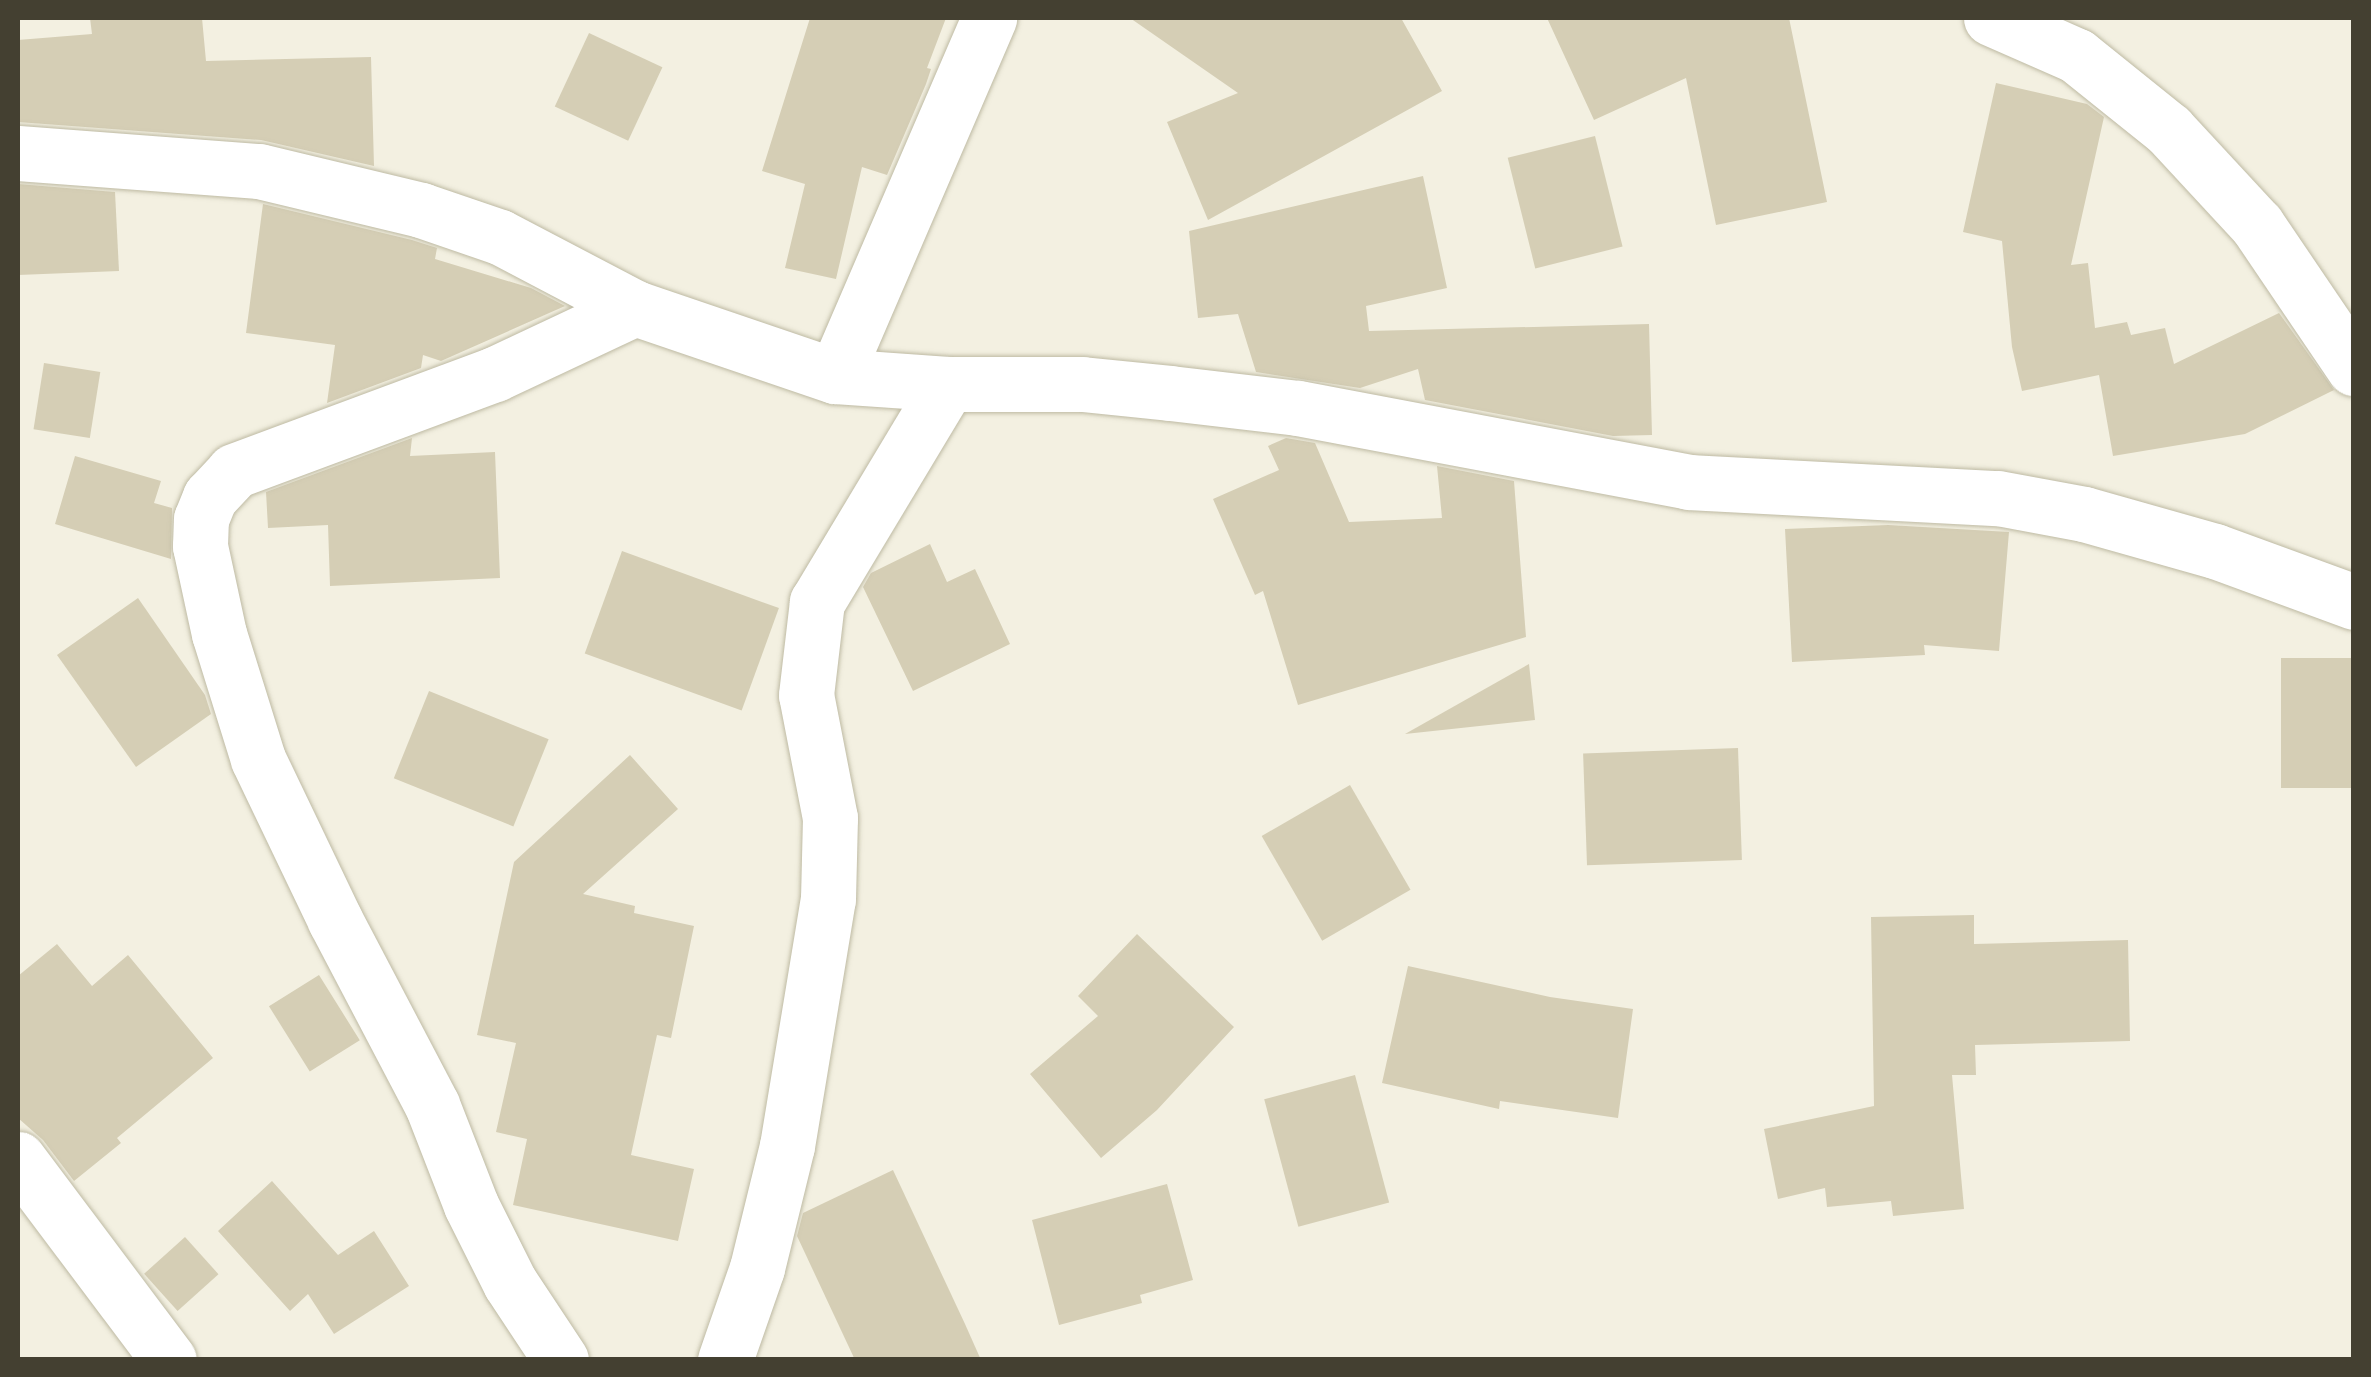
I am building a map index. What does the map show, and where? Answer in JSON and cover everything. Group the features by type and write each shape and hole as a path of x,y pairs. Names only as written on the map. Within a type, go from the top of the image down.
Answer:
{"street":[{"path":"835,376 989,18"},
{"path":"1991,18 2074,37 2169,130 2257,225 2354,368"},
{"path":"18,153 258,172 421,210 500,237 635,308 835,376 948,384 1082,384 1298,408 1688,482 1998,498 2084,514 2216,551 2354,602"},
{"path":"561,1360 510,1283 471,1204 432,1105 258,759 218,634 200,546 201,519 210,497 234,470 495,374 635,308"},
{"path":"724,1360 756,1268 786,1146 828,899 830,818 806,696 817,602 948,384"},
{"path":"18,1159 170,1360"}],"building":[{"path":"90,18 202,18 206,61 371,57 374,166 261,140 18,122 18,40 92,34"},
{"path":"810,18 946,18 927,68 931,69 926,84 887,175 862,167 836,279 785,268 805,184 762,171"},
{"path":"1130,18 1401,18 1442,91 1208,220 1167,122 1238,93"},
{"path":"1547,18 1789,18 1827,202 1716,225 1686,78 1594,120"},
{"path":"589,33 662,67 628,141 555,106"},
{"path":"1996,83 2087,104 2104,117 2071,265 2088,263 2095,328 2127,322 2131,335 2165,328 2174,364 2279,313 2334,390 2245,434 2113,456 2099,375 2022,391 2012,347 2002,241 1963,232"},
{"path":"1595,136 1623,247 1535,268 1508,158"},
{"path":"1423,176 1447,288 1366,306 1369,331 1649,324 1652,435 1613,436 1425,400 1418,369 1360,388 1256,372 1238,314 1198,318 1189,231"},
{"path":"18,184 115,192 119,271 18,275"},
{"path":"263,204 437,248 435,259 531,288 565,306 441,361 423,355 421,368 327,403 335,345 246,333"},
{"path":"44,363 100,372 90,438 34,429"},
{"path":"412,438 410,456 495,452 500,578 330,586 328,525 268,528 266,492"},
{"path":"1286,438 1315,443 1349,522 1442,518 1437,466 1514,481 1526,637 1298,705 1263,591 1255,595 1213,499 1279,470 1268,446"},
{"path":"75,456 161,481 154,503 172,508 171,559 55,524"},
{"path":"1888,525 2009,532 1999,651 1924,645 1925,655 1792,662 1785,529"},
{"path":"930,544 947,582 975,569 1010,644 913,691 863,587 871,573"},
{"path":"622,551 779,608 742,711 585,653"},
{"path":"138,598 205,695 211,714 136,767 57,655"},
{"path":"2281,658 2354,658 2354,788 2281,788"},
{"path":"1529,664 1535,720 1405,734"},
{"path":"429,691 549,739 513,826 394,778"},
{"path":"1738,748 1742,860 1587,865 1583,753"},
{"path":"630,755 678,809 583,894 635,906 634,913 694,926 671,1038 657,1035 631,1155 694,1169 678,1241 513,1205 527,1139 496,1132 516,1043 477,1035 514,862"},
{"path":"1350,785 1410,890 1322,941 1262,836"},
{"path":"1974,915 1974,944 2128,940 2130,1041 1975,1045 1976,1075 1952,1075 1964,1209 1893,1216 1891,1201 1827,1207 1825,1188 1778,1199 1764,1129 1874,1106 1871,917"},
{"path":"1137,934 1234,1027 1157,1110 1101,1158 1030,1074 1098,1016 1078,996"},
{"path":"57,944 92,986 128,955 213,1058 117,1138 121,1143 74,1181 43,1140 18,1118 18,976"},
{"path":"1408,966 1550,997 1633,1009 1618,1118 1500,1101 1499,1109 1382,1083"},
{"path":"319,975 360,1040 310,1072 269,1006"},
{"path":"1355,1075 1389,1203 1298,1227 1264,1099"},
{"path":"893,1170 981,1360 855,1360 797,1236 803,1213"},
{"path":"272,1181 338,1255 374,1231 409,1286 334,1334 308,1294 290,1311 218,1231"},
{"path":"1167,1184 1193,1280 1140,1295 1142,1303 1059,1325 1032,1220"},
{"path":"185,1237 218,1274 178,1311 144,1274"}]}
